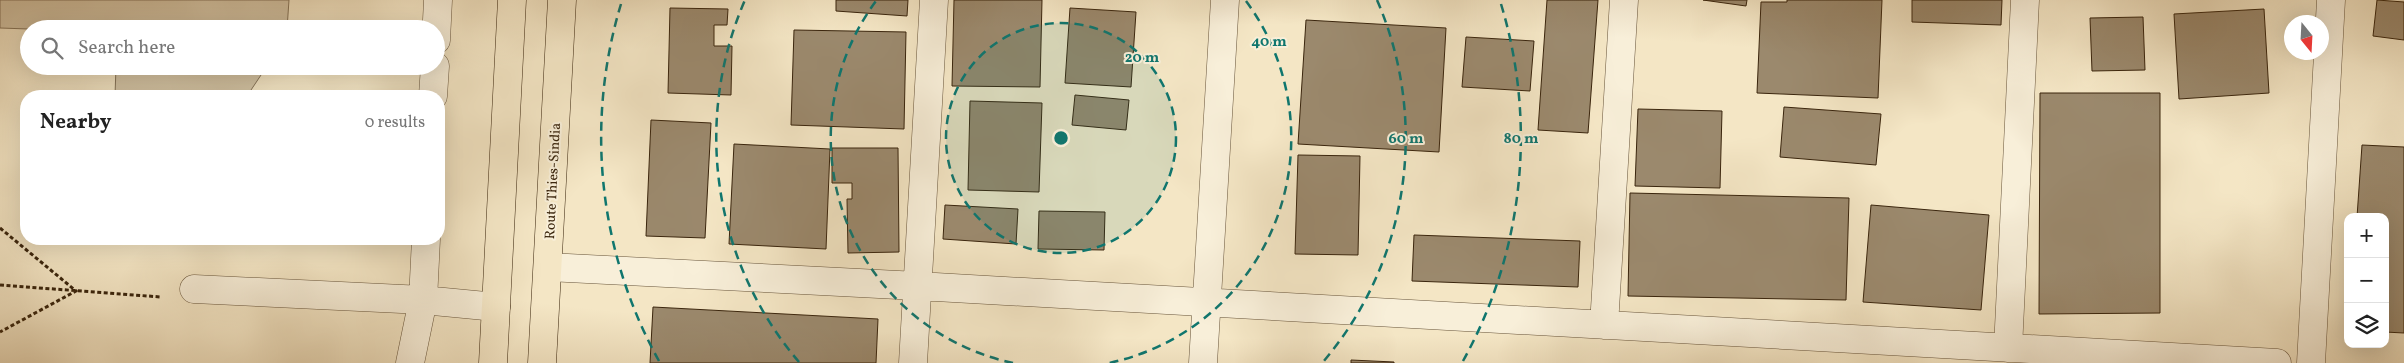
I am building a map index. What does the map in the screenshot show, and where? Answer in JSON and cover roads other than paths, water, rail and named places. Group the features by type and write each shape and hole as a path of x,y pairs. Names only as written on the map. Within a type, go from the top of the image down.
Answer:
{"main road":[{"path":"493,363 512,0"},
{"name":"Route Thies-Sindia","path":"542,363 562,0"}],"street":[{"path":"437,20 438,0"},
{"path":"913,363 934,0"},
{"path":"1203,363 1224,0"},
{"path":"1604,325 1624,0"},
{"path":"2008,348 2025,0"},
{"path":"2311,363 2331,0"},
{"path":"433,90 434,75"},
{"path":"410,363 423,300 426,245"},
{"path":"548,267 1207,302 2277,363"},
{"path":"182,294 423,300 496,307"}]}
